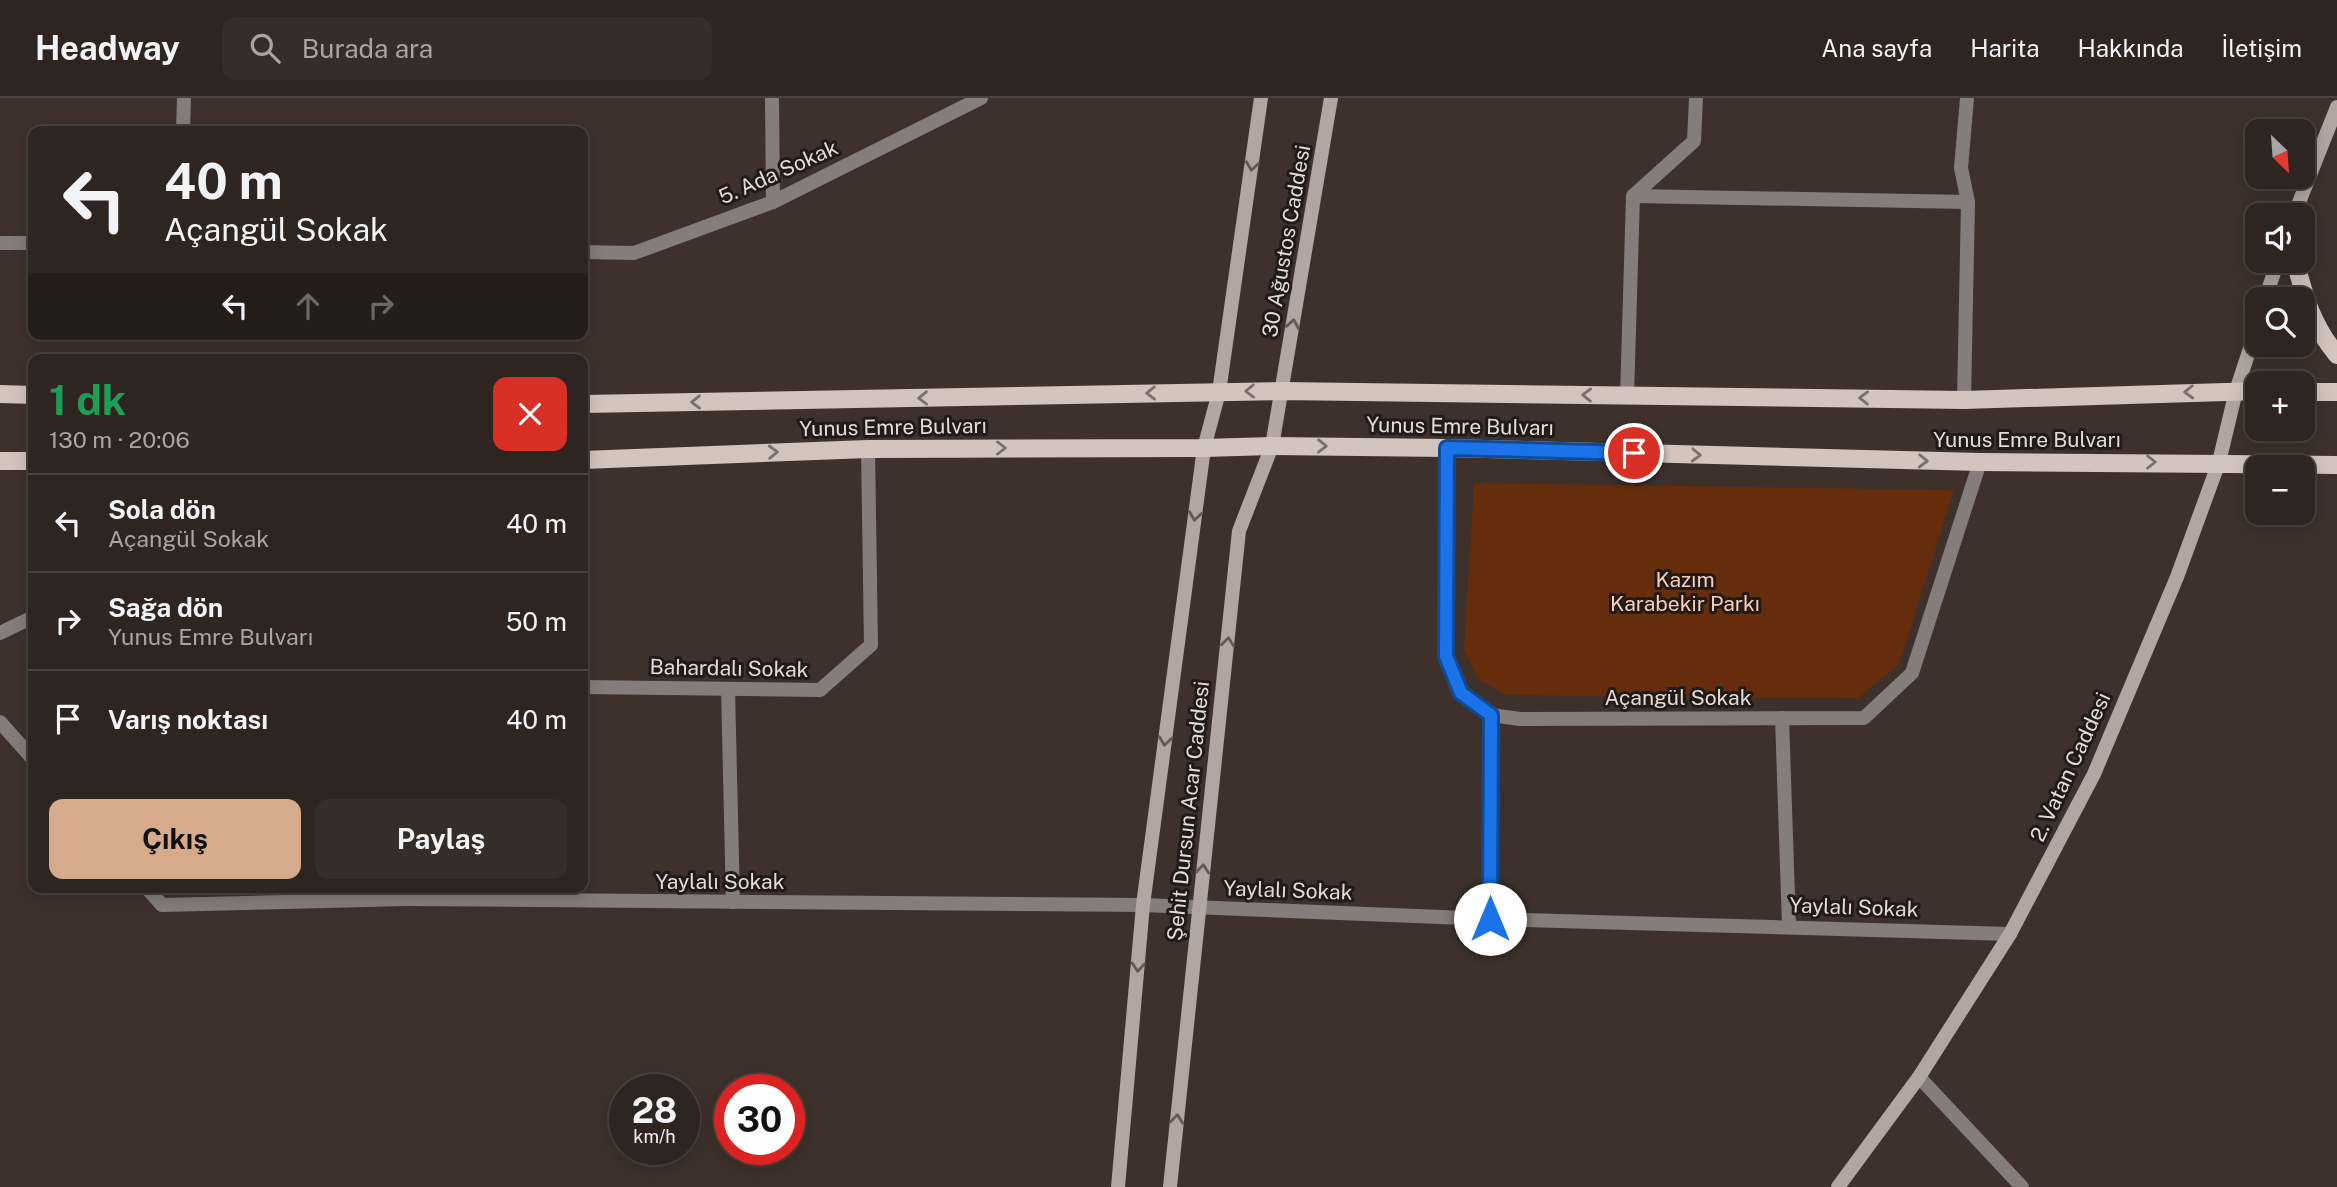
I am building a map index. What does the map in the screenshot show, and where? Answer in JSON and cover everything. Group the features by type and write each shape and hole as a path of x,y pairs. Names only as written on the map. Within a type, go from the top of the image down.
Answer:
{"main road":[{"name":"30 Ağustos Caddesi","path":"1205,448 1219,392 1261,98"},
{"name":"30 Ağustos Caddesi","path":"1272,446 1331,98"},
{"path":"2299,203 2337,107"},
{"path":"2298,273 2320,335 2337,355"},
{"name":"2. Vatan Caddesi","path":"1838,1187 1919,1077 2010,934 2094,774 2177,577 2219,463 2247,357"},
{"name":"Yunus Emre Bulvarı","path":"588,404 1282,391 1964,400 2245,391"},
{"path":"2315,392 2337,392"},
{"path":"0,394 28,395"},
{"name":"Yunus Emre Bulvarı","path":"588,460 867,449 1272,446 1980,462 2337,465"},
{"name":"Şehit Dursun Acar Caddesi","path":"1170,1187 1239,531 1272,446"},
{"name":"Şehit Dursun Acar Caddesi","path":"1118,1187 1143,905 1205,448"},
{"path":"0,461 28,461"}],"street":[{"path":"183,126 184,98"},
{"path":"772,98 773,202"},
{"name":"5. Ada Sokak","path":"588,252 634,253 773,202 981,98"},
{"path":"1627,396 1633,196 1694,141 1696,98"},
{"path":"1964,400 1968,202 1961,168 1967,98"},
{"path":"1633,196 1968,202"},
{"path":"0,243 28,243"},
{"name":"Açangül Sokak","path":"1447,448 1446,656 1461,693 1491,715 1520,719 1864,718 1912,673 1980,462"},
{"name":"Bahardalı Sokak","path":"588,687 820,690 871,645 867,449"},
{"path":"0,633 28,619"},
{"path":"729,689 733,902"},
{"path":"1490,919 1491,715"},
{"path":"1782,718 1789,926"},
{"path":"0,722 28,753"},
{"name":"Yaylalı Sokak","path":"151,893 162,905 407,893 733,902 1143,905 1490,919 2010,934"},
{"path":"1919,1077 2022,1187"}],"green space":[{"name":"Kazım Karabekir Parkı","path":"1474,483 1954,490 1899,664 1858,698 1507,695 1478,679 1464,650"}],"route":[{"path":"1490,919 1491,715 1461,693 1446,656 1447,448 1634,453"}]}
